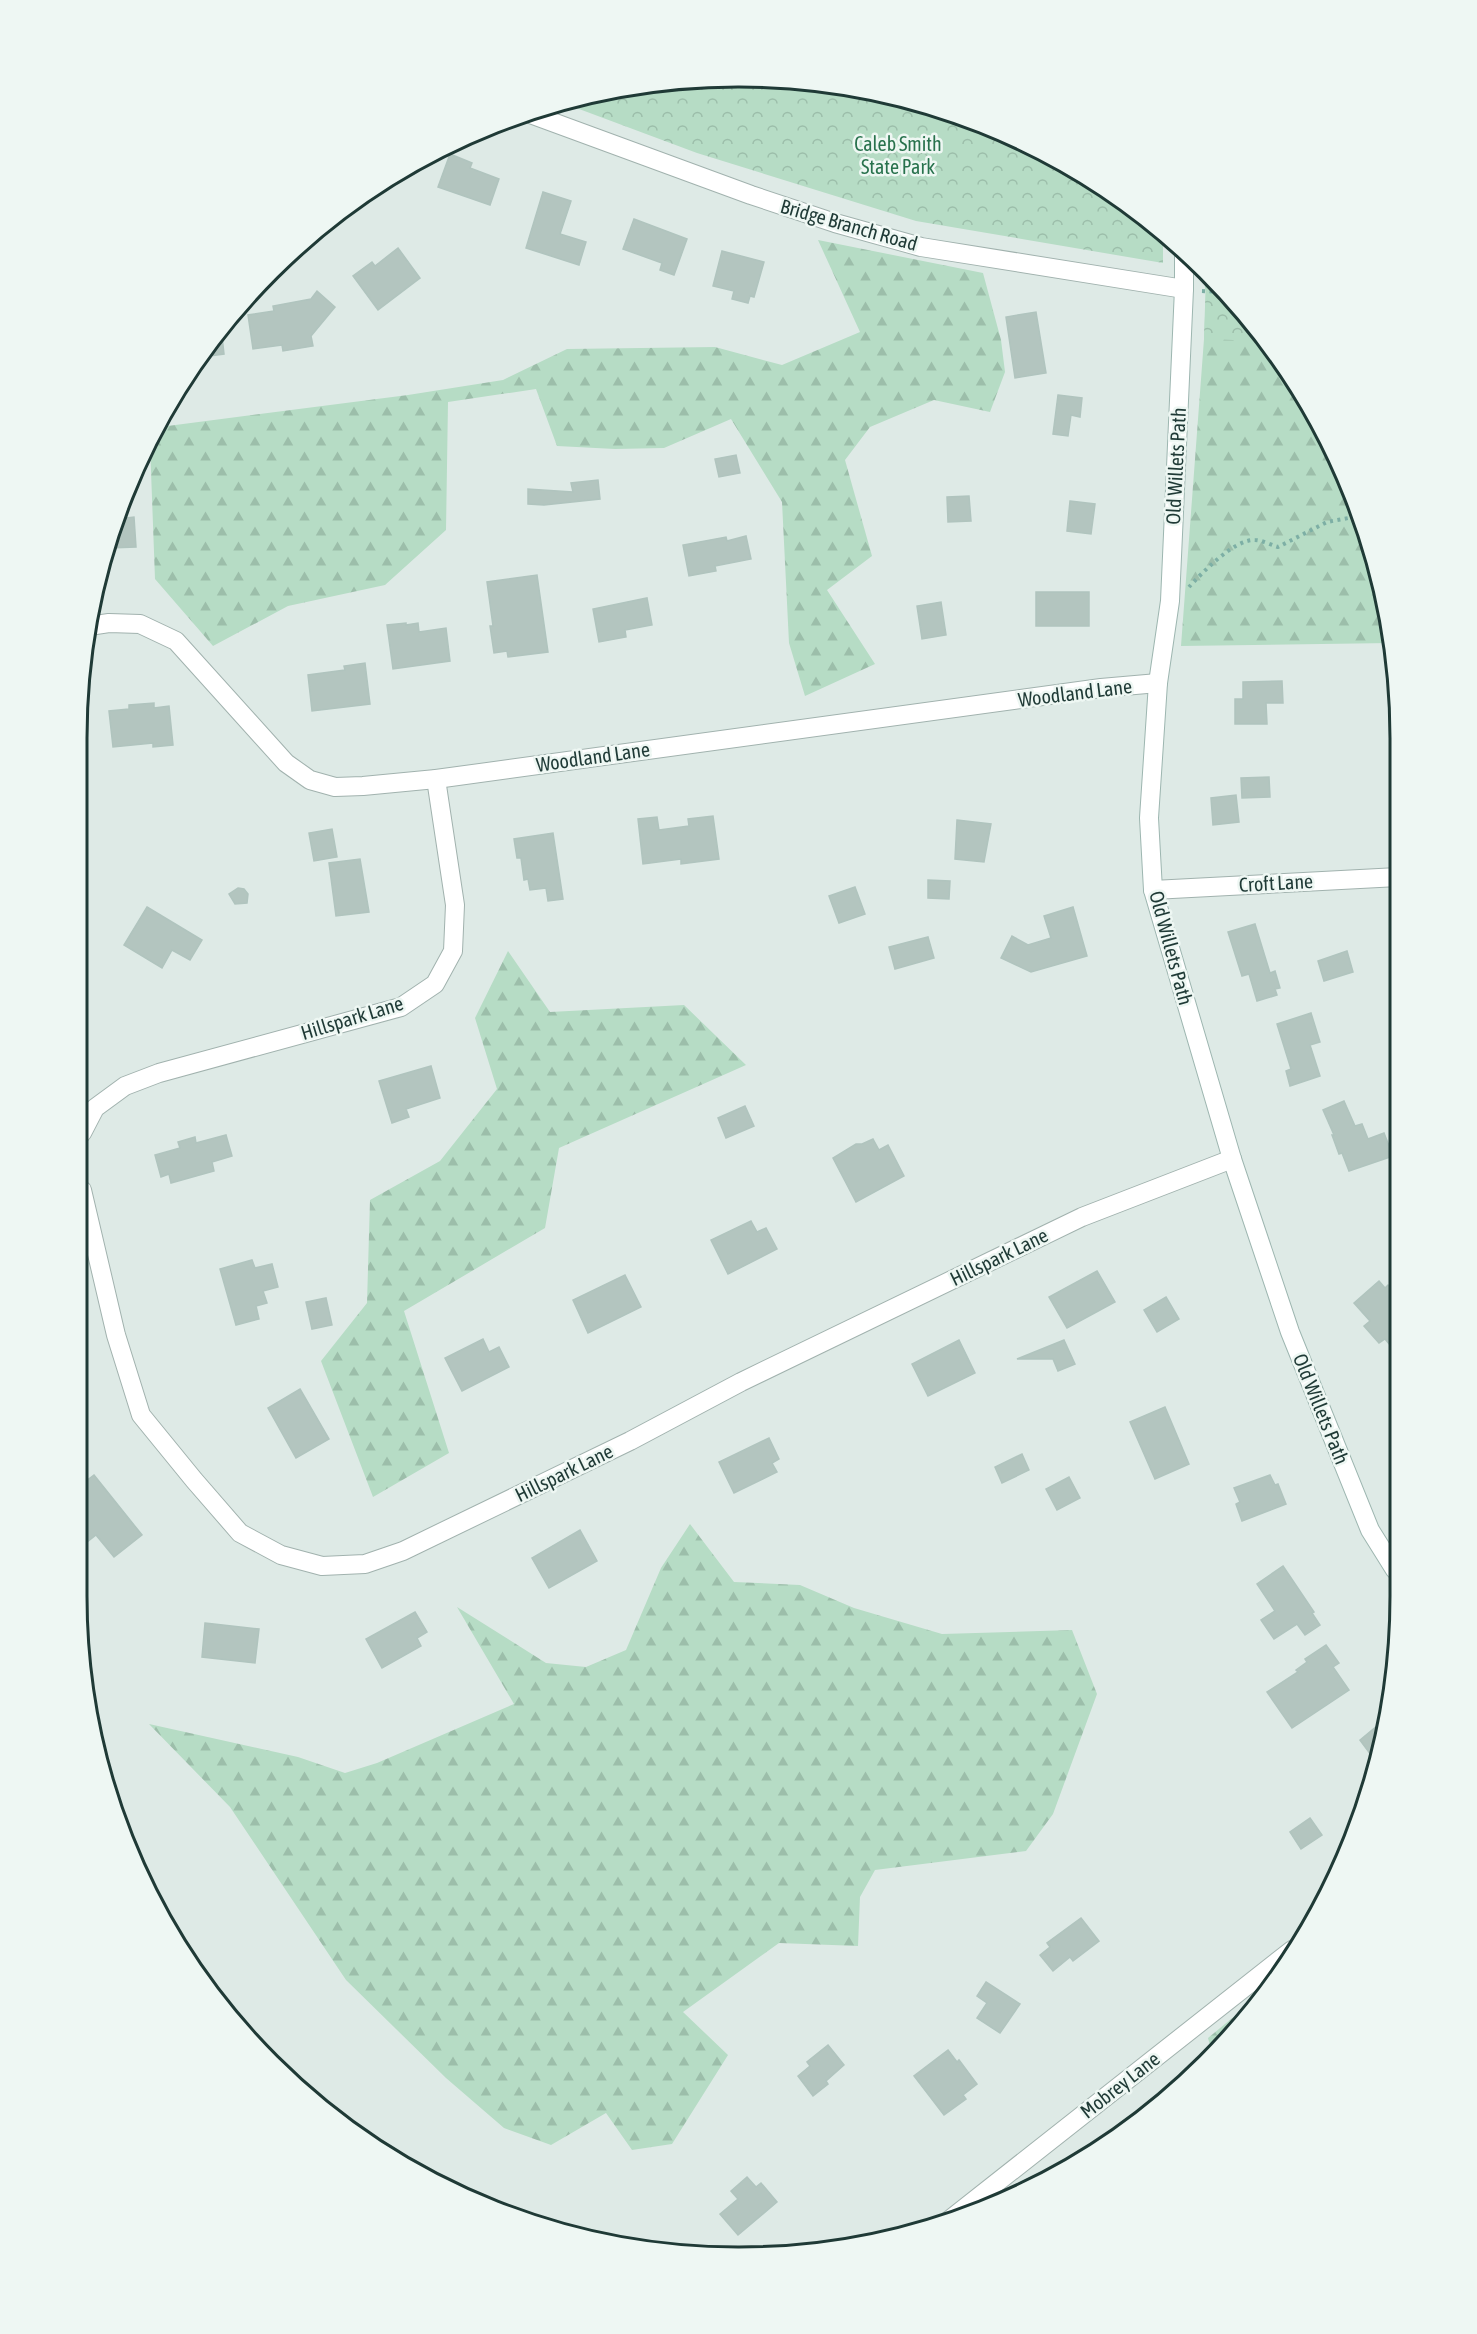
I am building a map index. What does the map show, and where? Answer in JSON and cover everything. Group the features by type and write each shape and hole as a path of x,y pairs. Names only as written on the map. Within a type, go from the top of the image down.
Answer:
{"street":[{"name":"Bridge Branch Road","path":"542,118 752,195 835,223 921,247 1184,289"},
{"name":"Old Willets Path","path":"1184,264 1169,607 1158,683 1149,818 1153,890 1232,1159 1292,1337 1371,1530 1390,1561"},
{"name":"Woodland Lane","path":"98,625 140,624 176,641 286,763 310,780 335,787 436,779 1158,683"},
{"name":"Hillspark Lane","path":"87,1123 95,1108 124,1086 159,1072 401,1006 435,984 453,951 455,905 436,779"},
{"name":"Croft Lane","path":"1153,890 1390,877"},
{"name":"Hillspark Lane","path":"87,1211 116,1335 141,1415 240,1533 281,1556 322,1566 365,1564 403,1551 630,1441 741,1382 1082,1216 1232,1159"},
{"name":"Mobrey Lane","path":"970,2204 1276,1963"}],"path":[{"path":"1184,289 1211,291"},
{"path":"1169,607 1205,570 1234,547 1254,540 1278,547 1327,522 1351,518"}],"green space":[{"name":"Caleb Smith State Park","path":"738,87 781,88 824,93 907,109 988,137 1064,174 1135,222 1163,245 1163,263 916,221 697,153 576,108 653,93 696,88"},
{"path":"818,240 983,273 1001,340 1005,372 990,412 934,400 870,427 845,460 872,556 827,590 875,664 805,696 789,643 782,502 731,419 664,448 615,449 557,446 536,389 448,402 446,530 385,585 288,606 213,646 155,579 151,458 167,426 408,395 503,380 567,349 715,347 782,365 860,332"},
{"path":"1204,284 1255,342 1303,413 1323,450 1355,529 1368,570 1382,643 1181,646 1206,293"},
{"path":"1206,285 1254,341 1204,339"},
{"path":"508,951 550,1012 684,1005 746,1065 559,1148 545,1228 404,1311 449,1453 373,1497 321,1361 367,1303 370,1200 440,1161 497,1089 475,1018"},
{"path":"690,1524 734,1582 800,1585 854,1608 942,1634 1072,1630 1097,1694 1053,1814 1026,1851 875,1870 860,1897 858,1946 779,1943 683,2012 728,2055 672,2144 632,2150 606,2113 551,2145 504,2128 446,2078 346,1980 230,1807 149,1724 298,1757 345,1773 377,1763 514,1704 457,1607 546,1663 586,1667 626,1650 661,1568"},
{"path":"1237,2014 1210,2044 1208,2038"}],"building":[{"path":"450,154 472,163 470,168 499,179 490,205 438,187"},
{"path":"543,192 571,201 560,234 586,242 579,265 526,248"},
{"path":"634,219 687,239 674,275 660,270 662,263 623,249"},
{"path":"398,248 420,278 378,310 353,276 372,262 375,266"},
{"path":"722,251 764,262 754,297 750,296 748,303 732,299 734,291 713,286"},
{"path":"317,291 335,307 311,336 313,346 283,351 282,345 253,349 248,315 274,311 273,306 311,299"},
{"path":"1036,312 1046,373 1015,378 1006,317"},
{"path":"223,341 224,354 212,356"},
{"path":"1058,395 1082,398 1080,417 1071,415 1068,436 1053,434"},
{"path":"736,455 740,473 719,477 715,459"},
{"path":"598,480 600,499 544,505 528,504 528,489 573,492 571,483"},
{"path":"969,496 971,521 948,522 947,497"},
{"path":"1070,501 1095,504 1091,534 1067,531"},
{"path":"134,517 136,547 116,548 122,529 126,518"},
{"path":"746,536 751,559 715,566 716,571 689,576 683,545 726,537 727,541"},
{"path":"537,575 548,652 508,657 507,651 494,653 487,582"},
{"path":"1036,592 1089,592 1089,626 1036,626"},
{"path":"647,598 652,625 625,630 626,637 599,642 593,609"},
{"path":"941,602 946,635 922,639 917,606"},
{"path":"406,623 406,625 418,623 419,632 446,628 450,661 393,669 387,625"},
{"path":"365,663 370,704 312,711 308,675 345,670 344,666"},
{"path":"1282,681 1283,703 1266,703 1267,724 1235,724 1235,699 1243,699 1243,682"},
{"path":"154,703 154,708 169,706 173,745 153,747 153,743 113,747 109,711 129,709 129,705"},
{"path":"1269,777 1270,797 1242,798 1241,778"},
{"path":"1236,795 1239,822 1213,825 1211,798"},
{"path":"713,816 719,859 681,864 681,859 643,864 638,819 657,817 659,830 689,826 688,819"},
{"path":"957,820 991,824 984,862 955,859"},
{"path":"332,829 337,857 314,861 309,833"},
{"path":"553,833 563,899 548,901 546,888 530,890 528,879 524,880 521,858 517,858 514,839"},
{"path":"360,859 369,912 336,916 329,863"},
{"path":"928,880 950,881 949,899 928,898"},
{"path":"855,887 865,914 839,923 829,896"},
{"path":"238,888 244,889 248,894 247,903 235,904 229,894"},
{"path":"147,907 202,940 190,960 172,950 162,968 124,945"},
{"path":"1073,907 1087,956 1031,972 1001,958 1012,936 1028,945 1051,938 1044,916"},
{"path":"1255,924 1270,973 1275,971 1280,988 1275,989 1277,995 1257,1001 1249,974 1242,976 1228,932"},
{"path":"928,937 934,958 895,969 889,947"},
{"path":"1347,951 1353,972 1324,981 1318,961"},
{"path":"1311,1013 1320,1042 1310,1045 1320,1076 1290,1086 1286,1071 1291,1069 1277,1024"},
{"path":"431,1066 440,1098 406,1109 409,1117 392,1123 379,1081"},
{"path":"1344,1101 1355,1126 1362,1124 1368,1139 1384,1133 1390,1148 1390,1157 1349,1171 1342,1153 1339,1154 1323,1110"},
{"path":"745,1106 754,1126 726,1138 718,1118"},
{"path":"226,1135 232,1156 212,1162 214,1171 171,1183 169,1174 161,1177 155,1155 180,1148 178,1142 195,1137 196,1143"},
{"path":"873,1139 879,1150 888,1145 904,1176 856,1202 833,1158 856,1144"},
{"path":"751,1221 757,1232 766,1228 777,1249 728,1274 711,1240"},
{"path":"252,1260 255,1268 272,1264 278,1287 263,1291 267,1303 256,1306 259,1319 236,1325 220,1269"},
{"path":"1097,1271 1115,1302 1067,1328 1049,1297"},
{"path":"625,1275 641,1307 588,1333 573,1300"},
{"path":"1379,1281 1385,1288 1388,1285 1390,1287 1390,1345 1385,1339 1379,1343 1364,1326 1370,1321 1354,1303"},
{"path":"1166,1297 1179,1319 1157,1332 1144,1310"},
{"path":"326,1298 332,1325 312,1329 306,1302"},
{"path":"483,1339 489,1352 499,1347 509,1367 462,1391 445,1358"},
{"path":"959,1340 975,1373 928,1396 912,1364"},
{"path":"1064,1340 1075,1364 1058,1371 1053,1359 1017,1359"},
{"path":"300,1389 329,1439 296,1458 268,1408"},
{"path":"1165,1407 1189,1464 1155,1479 1130,1422"},
{"path":"769,1438 779,1459 772,1463 777,1472 734,1493 719,1462"},
{"path":"1022,1454 1029,1470 1002,1483 995,1467"},
{"path":"94,1475 142,1535 114,1557 96,1535 87,1542 87,1480"},
{"path":"1270,1475 1275,1485 1278,1484 1286,1504 1242,1521 1236,1504 1240,1502 1234,1488"},
{"path":"1069,1477 1080,1498 1057,1510 1046,1489"},
{"path":"580,1530 597,1561 549,1588 532,1558"},
{"path":"1283,1566 1314,1612 1312,1613 1320,1625 1305,1635 1297,1624 1274,1639 1261,1620 1275,1611 1257,1584"},
{"path":"415,1612 427,1632 417,1638 421,1646 382,1668 366,1639"},
{"path":"205,1623 259,1629 255,1663 202,1657"},
{"path":"1326,1645 1339,1663 1333,1667 1349,1690 1292,1728 1267,1692 1298,1672 1296,1670 1307,1662 1305,1659"},
{"path":"1376,1726 1370,1754 1360,1740"},
{"path":"1310,1818 1322,1835 1301,1849 1290,1832"},
{"path":"1081,1918 1099,1941 1073,1961 1070,1957 1053,1971 1040,1955 1050,1947 1047,1943"},
{"path":"986,1982 1020,2004 1000,2033 977,2018 987,2003 977,1996"},
{"path":"828,2045 844,2065 826,2081 828,2084 813,2096 798,2076 810,2066 807,2062"},
{"path":"948,2050 957,2062 959,2060 977,2084 963,2095 966,2099 944,2115 914,2076"},
{"path":"747,2177 756,2187 761,2183 777,2202 738,2235 720,2214 738,2199 731,2191"}]}
